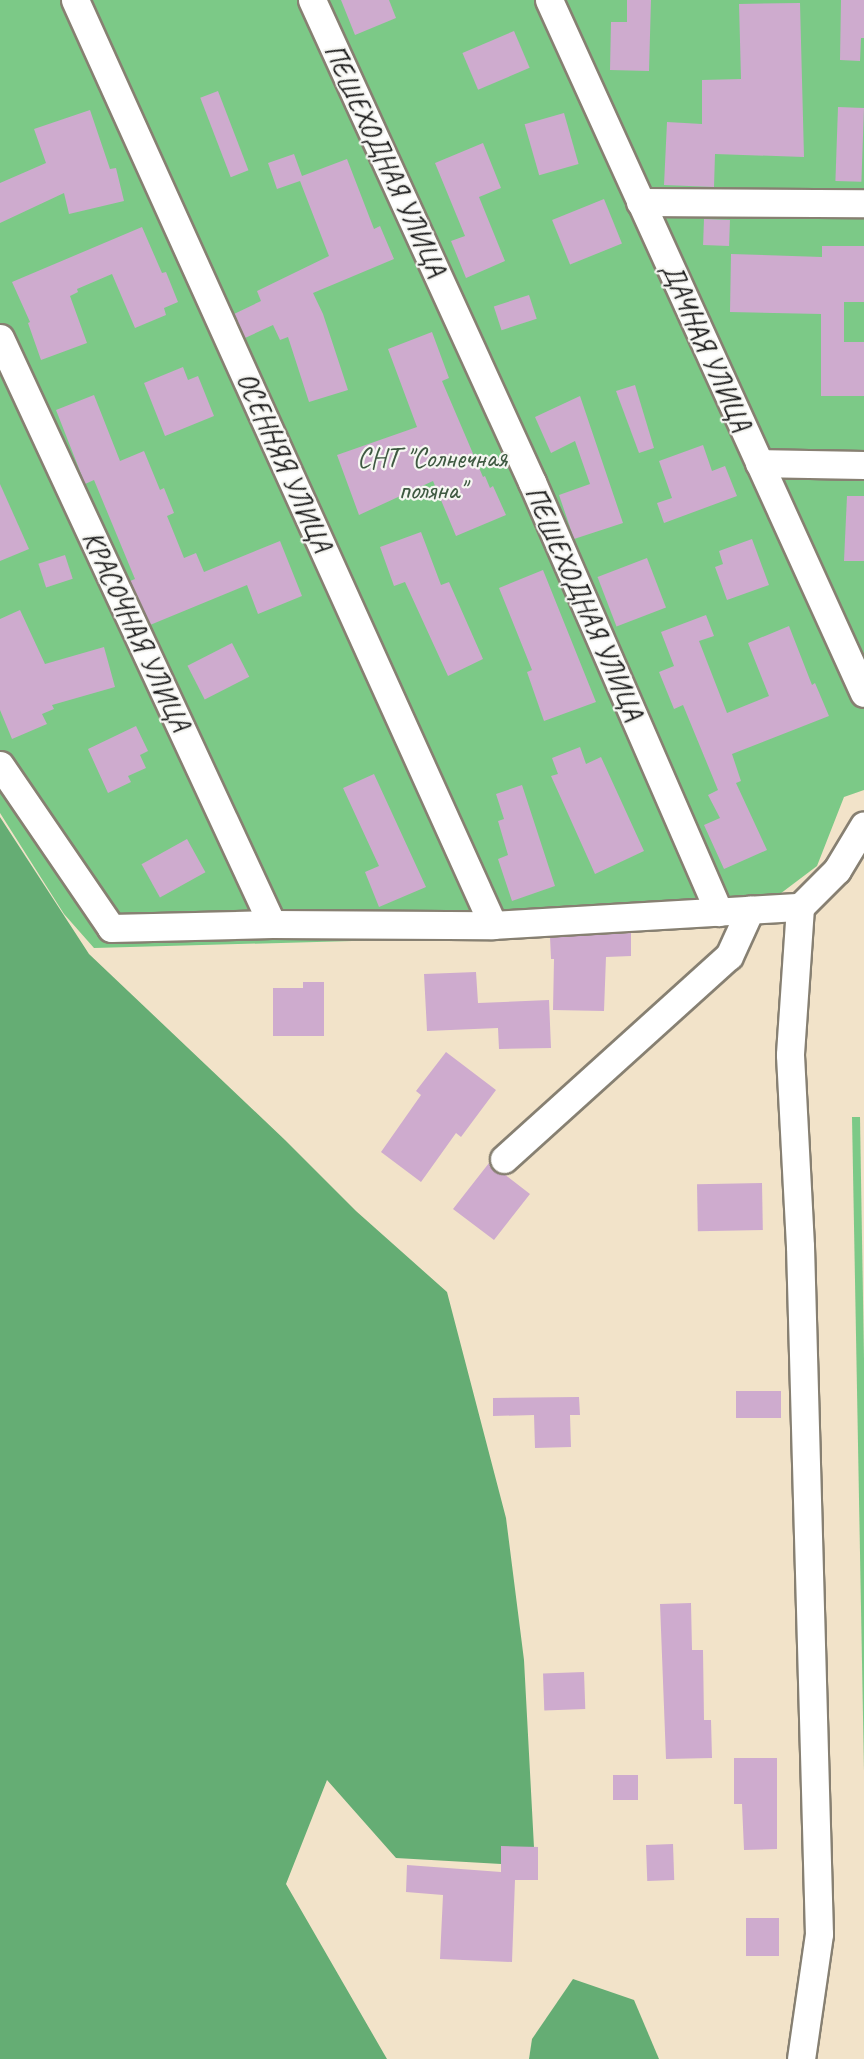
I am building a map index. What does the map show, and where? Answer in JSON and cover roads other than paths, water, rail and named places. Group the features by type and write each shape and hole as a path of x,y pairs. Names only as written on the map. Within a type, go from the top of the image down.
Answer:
{"street":[{"name":"ОСЕННЯЯ УЛИЦА","path":"75,0 492,925"},
{"name":"ПЕШЕХОДНАЯ УЛИЦА","path":"312,0 527,471 719,912"},
{"name":"ДАЧНАЯ УЛИЦА","path":"549,0 864,693"},
{"path":"640,202 864,203"},
{"name":"КРАСОЧНАЯ УЛИЦА","path":"0,338 272,924"},
{"path":"759,463 864,465"},
{"path":"0,765 111,927 272,924 492,925 800,907"},
{"path":"801,2059 819,1934 800,1246 790,1054 800,907 837,870 864,825"},
{"path":"504,1160 729,956 750,910"}],"park label":[{"name":"СНТ \"Солнечная поляна\"","path":"432,474"}]}
